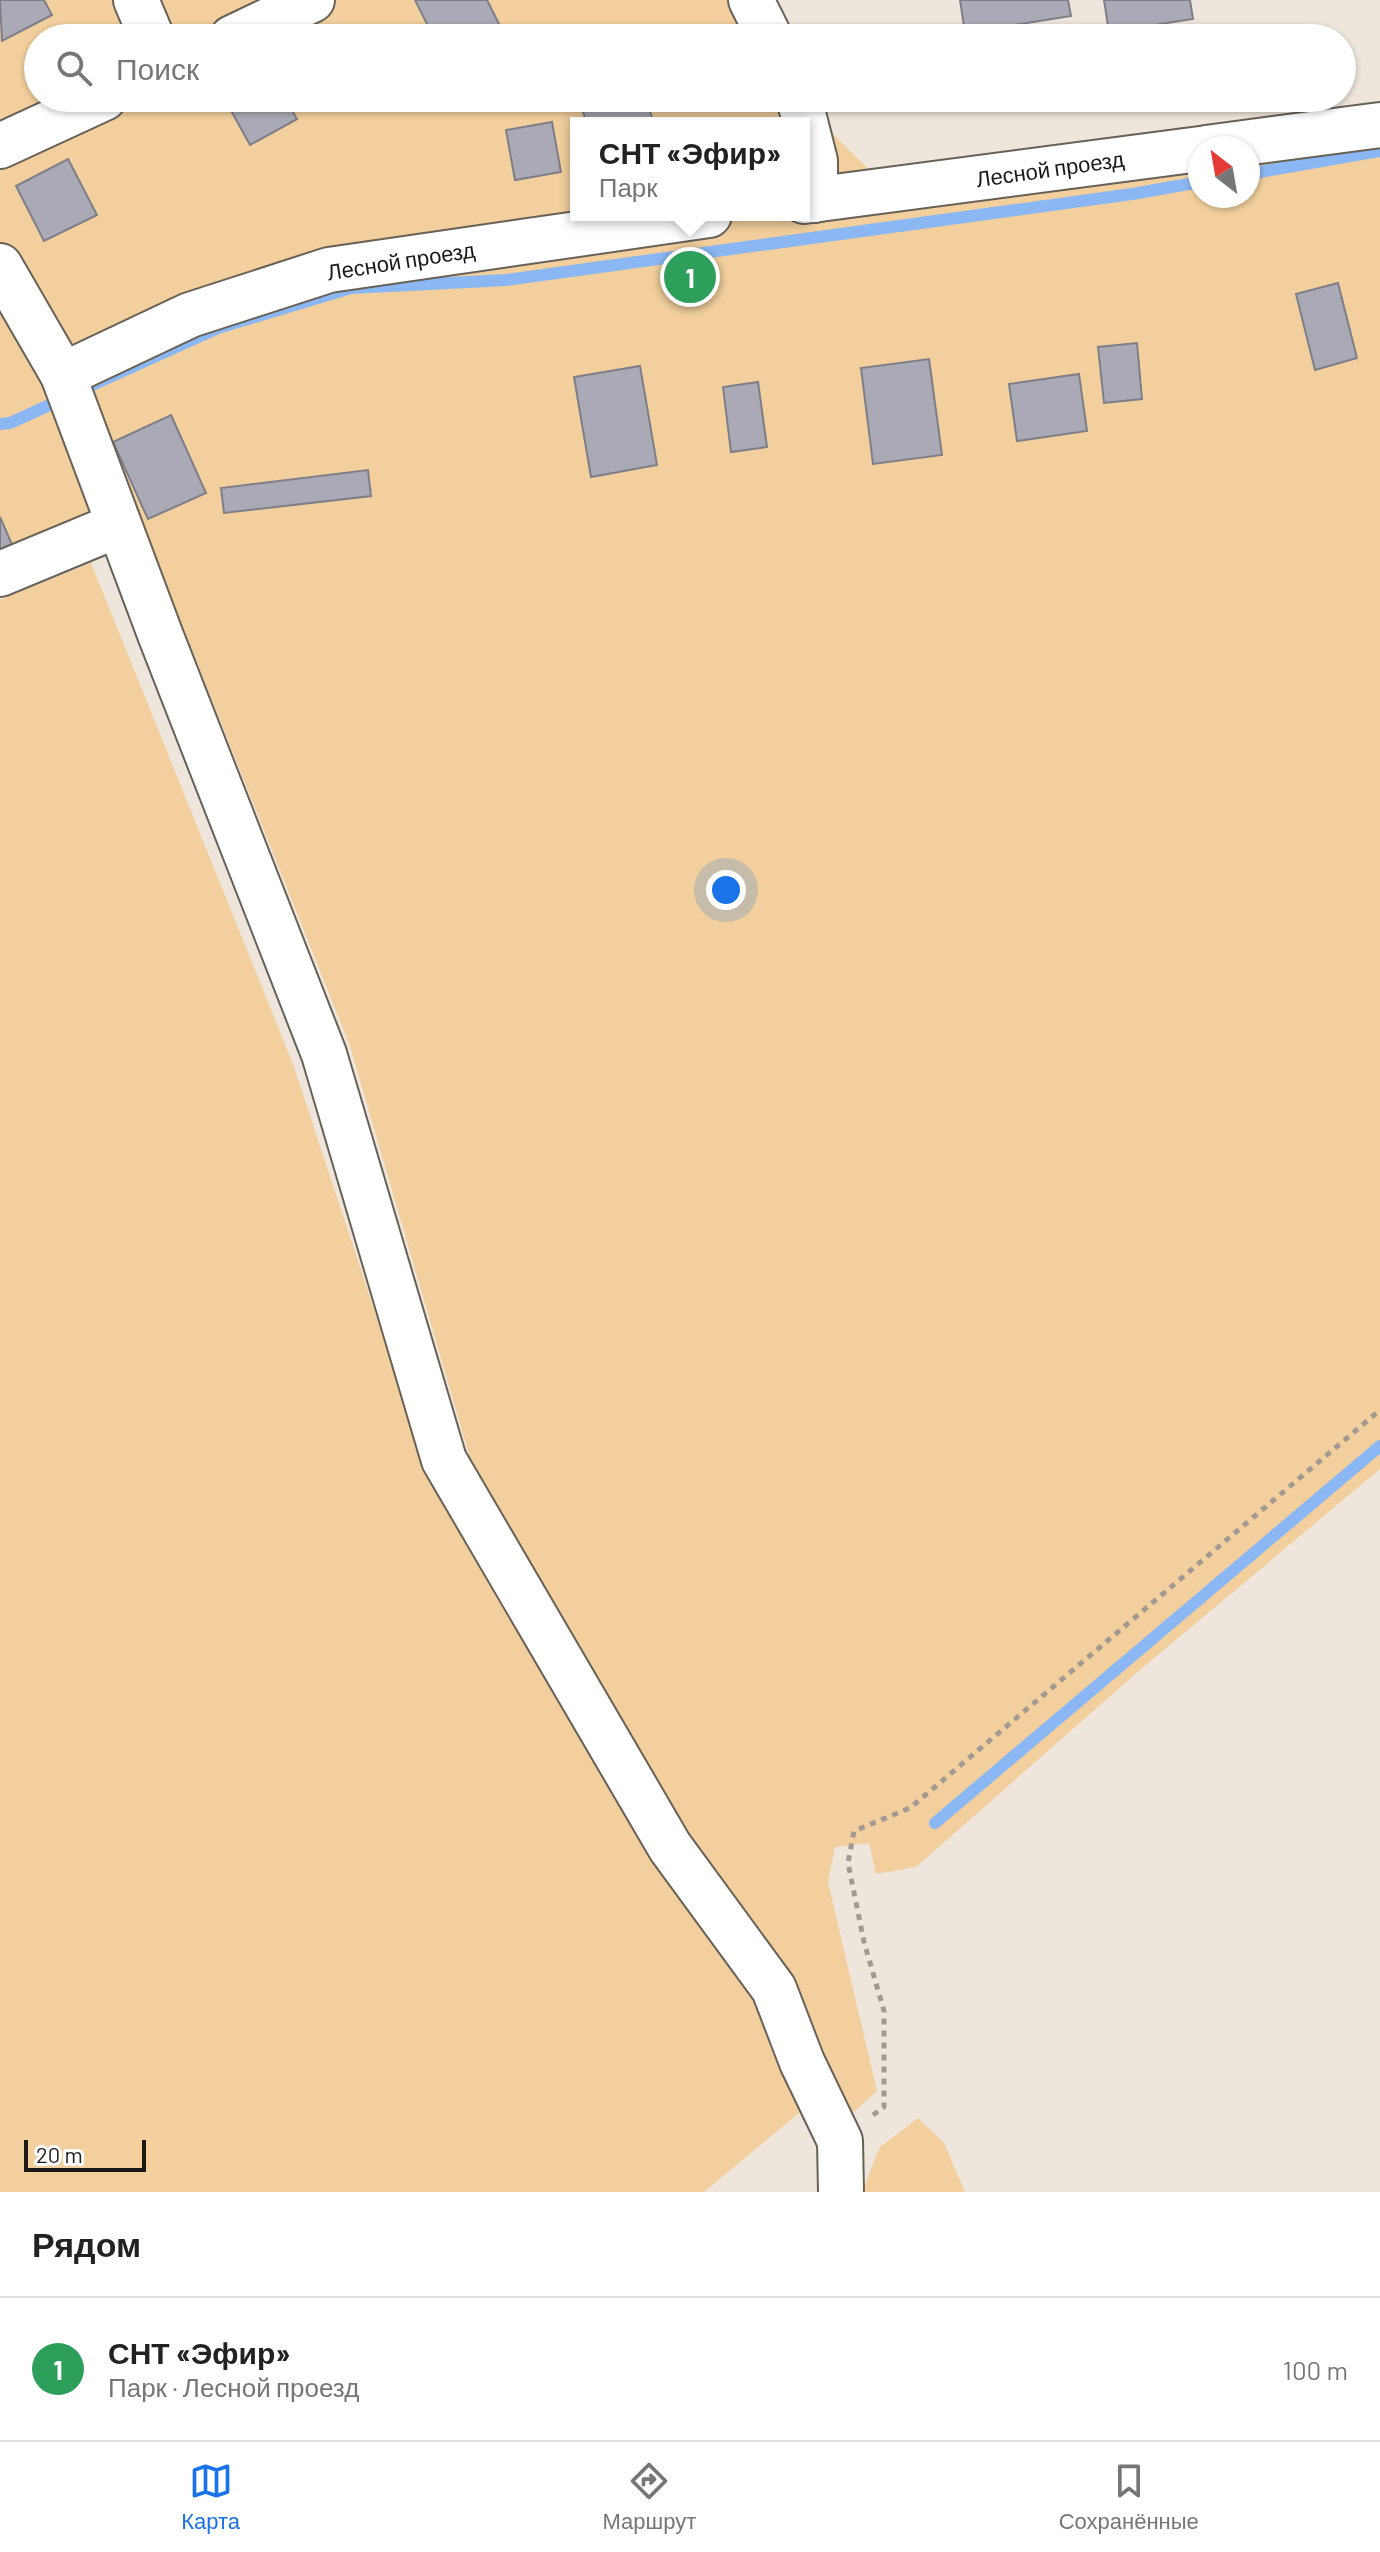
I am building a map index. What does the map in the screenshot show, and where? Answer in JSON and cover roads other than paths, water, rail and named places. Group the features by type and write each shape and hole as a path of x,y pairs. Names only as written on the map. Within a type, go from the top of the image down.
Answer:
{"street":[{"path":"136,0 146,24"},
{"path":"261,24 312,0"},
{"path":"751,0 763,24"},
{"path":"0,146 74,112"},
{"name":"Лесной проезд","path":"1260,141 1380,125"},
{"path":"810,141 815,161 810,194"},
{"name":"Лесной проезд","path":"810,200 1188,150"},
{"name":"Лесной проезд","path":"63,375 190,315 329,270 668,221"},
{"path":"0,266 63,375 118,525 324,1054 444,1460 670,1847 774,1989 802,2062 840,2141 841,2192"},
{"path":"0,574 118,525"}],"waterway":[{"path":"1260,172 1380,151"},
{"path":"92,385 218,328 351,288 506,280 1188,184"},
{"path":"0,424 10,423 65,398"},
{"path":"935,1823 1380,1446"}],"place":[{"name":"СНТ «Эфир»","path":"690,277"}]}
